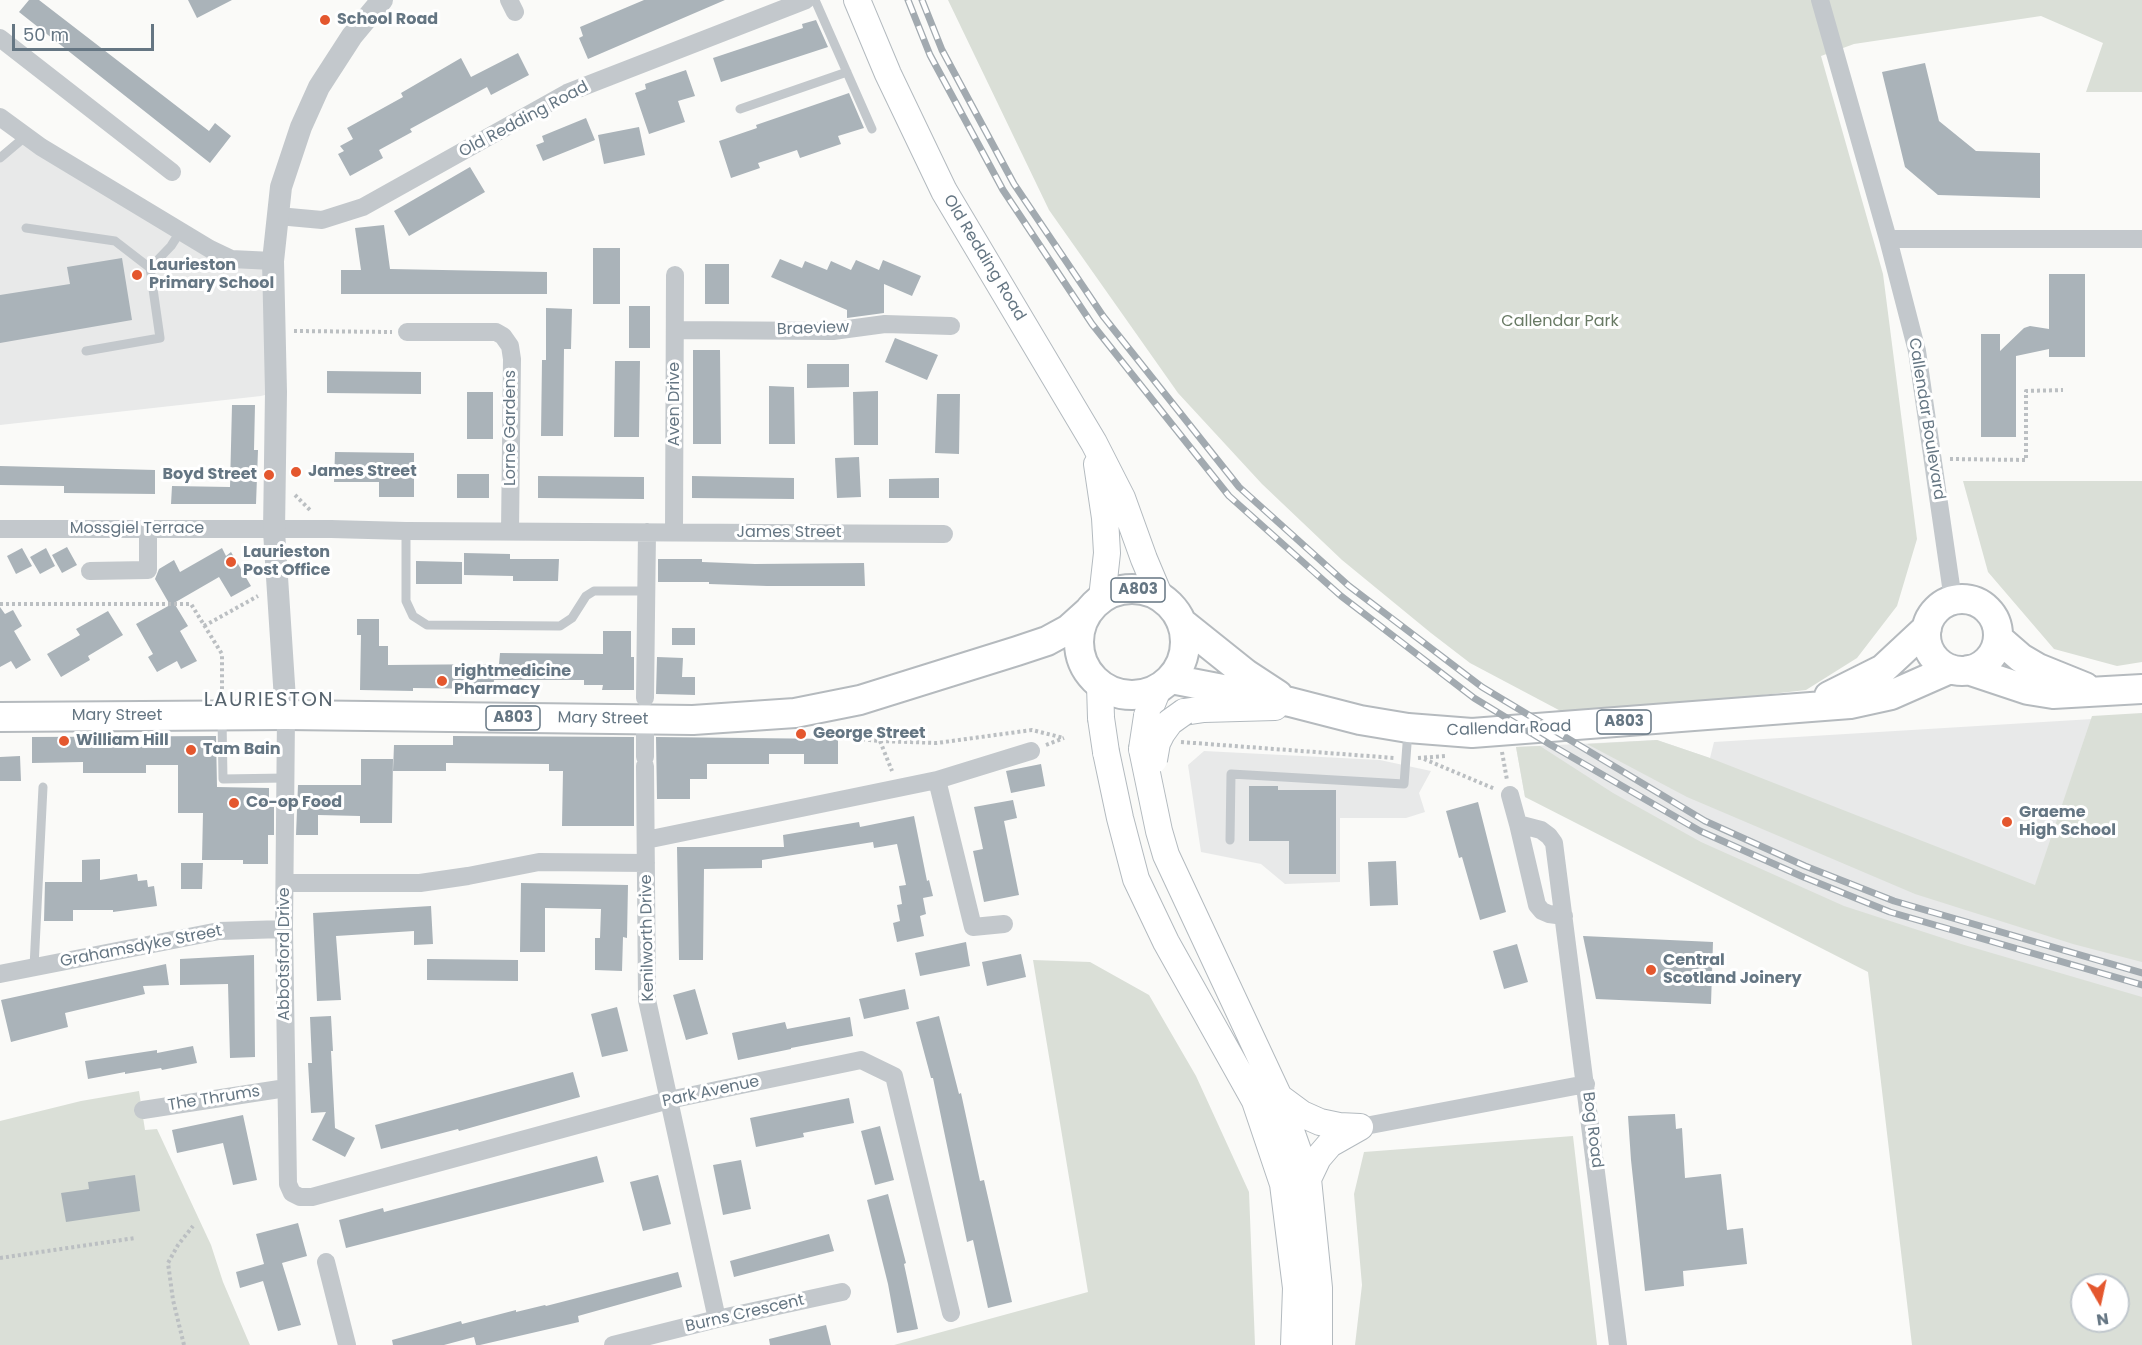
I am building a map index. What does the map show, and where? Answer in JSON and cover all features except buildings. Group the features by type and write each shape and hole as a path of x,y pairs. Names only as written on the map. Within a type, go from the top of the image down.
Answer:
{"main road":[{"name":"Old Redding Road","path":"857,0 888,74 944,191 1094,443 1122,498 1160,597"},
{"name":"Old Redding Road","path":"1094,443 1105,518 1107,553 1096,605"},
{"name":"A803","path":"1164,684 1143,694 1129,696 1116,693 1093,677 1080,653 1079,638 1082,626 1096,605 1119,591 1132,589 1147,591 1160,597 1173,608 1181,622"},
{"name":"A803","path":"1927,628 1936,610 1953,600"},
{"path":"1953,600 1972,601 1989,611 1997,628 1998,638 2021,658 2078,685 2105,692"},
{"name":"Mary Street","path":"0,717 645,709 693,720 756,717 831,707 903,688 1017,651 1047,641 1068,629 1096,605"},
{"path":"1181,622 1185,636 1184,653 1178,669 1164,684 1147,716 1148,754 1159,831 1177,881 1279,1097 1308,1179 1320,1288 1319,1345"},
{"name":"Callendar Road","path":"1181,622 1246,674 1290,702"},
{"path":"1927,628 1926,638 1934,657 1959,669 2028,690 2053,694 2142,689"},
{"name":"Callendar Road","path":"1802,708 1883,669 1927,628"},
{"name":"A803","path":"1959,669 1979,666 1988,659 1998,638"},
{"name":"Mary Street","path":"1017,651 1070,659 1093,677"},
{"name":"Callendar Road","path":"1164,684 1290,702 1360,720 1408,728 1446,732 1499,732 1850,704 1891,695 1959,669"},
{"path":"1093,677 1120,818 1136,879 1166,942 1255,1101 1283,1184 1296,1288 1294,1345"},
{"path":"1148,754 1170,722 1184,712 1237,707 1320,710"},
{"path":"1279,1097 1302,1114 1320,1122 1339,1126 1360,1126"},
{"path":"1308,1179 1318,1158 1330,1144 1360,1126"}],"street":[{"path":"286,715 274,531 276,392 273,261 281,187 301,126 319,87 352,36 382,0"},
{"name":"Old Redding Road","path":"278,216 322,220 363,207 567,93 806,0"},
{"name":"Callendar Boulevard","path":"1820,0 1888,239 1917,351 1953,600"},
{"path":"0,38 172,172"},
{"path":"0,117 26,136 180,232 231,259 273,261"},
{"path":"1888,239 2142,239"},
{"name":"Aven Drive","path":"674,532 675,275"},
{"name":"Braeview","path":"675,330 833,331 885,324 951,326"},
{"name":"Lorne Gardens","path":"407,332 496,332 503,336 510,346 512,359 510,531"},
{"name":"Mossgiel Terrace","path":"0,529 274,531"},
{"path":"90,571 148,570 147,529"},
{"name":"James Street","path":"274,531 331,529 944,534"},
{"path":"645,709 647,532"},
{"name":"Kenilworth Drive","path":"645,709 647,1000 717,1319"},
{"name":"Abbotsford Drive","path":"286,715 284,929 288,1184 292,1193"},
{"path":"646,840 937,780 1031,751"},
{"path":"937,780 973,927 1004,924"},
{"path":"1510,795 1537,905 1549,914 1564,916"},
{"name":"Bog Road","path":"1518,824 1541,830 1554,843 1618,1345"},
{"path":"285,883 420,883 539,862 646,863"},
{"name":"Grahamsdyke Street","path":"0,975 219,931 284,929"},
{"name":"Park Avenue","path":"292,1193 300,1197 312,1197 669,1100 861,1060 894,1076 951,1313"},
{"path":"1360,1126 1586,1084"},
{"name":"The Thrums","path":"143,1110 286,1088"},
{"path":"326,1262 347,1345"},
{"name":"Burns Crescent","path":"613,1345 717,1319 842,1292"}],"lane":[{"path":"815,0 872,129"},
{"path":"740,109 847,72"},
{"path":"0,158 26,136"},
{"path":"26,228 115,242 150,268 160,338 86,351"},
{"path":"150,268 171,246 180,232"},
{"path":"406,531 406,601 413,616 427,625 560,626 572,618 586,596 594,591 647,591"},
{"path":"222,715 223,779 285,778"},
{"path":"1230,840 1231,774 1404,784 1408,728"},
{"path":"34,967 44,787"}],"path":[{"path":"274,331 407,332"},
{"path":"1933,459 2026,460 2026,391 2063,390"},
{"path":"274,476 331,529"},
{"path":"204,626 277,586"},
{"path":"0,604 191,604 222,654 222,715"},
{"path":"818,732 839,737 880,741 937,742 1032,730 1064,738"},
{"path":"1499,732 1510,795"},
{"path":"880,741 899,788"},
{"path":"1178,741 1406,759"},
{"path":"1423,758 1510,795"},
{"path":"184,1345 173,1300 168,1263 193,1226"},
{"path":"0,1258 135,1238"}],"shaded area":[{"name":"Laurieston Primary School","path":"22,133 210,249 273,261 276,392 261,396 0,425 0,153"},
{"path":"2142,716 2142,1045 1525,797 1516,747 1657,740 1710,758 1714,742"},
{"path":"1204,751 1380,760 1431,771 1419,793 1425,812 1406,818 1340,818 1340,882 1285,884 1261,864 1201,852 1188,765"}],"green space":[{"name":"Callendar Park","path":"948,0 2142,0 2142,92 2086,92 2103,43 2041,16 1854,44 1821,56 1883,274 1917,539 1897,606 1857,658 1806,690 1572,717 1470,663 1342,560 1262,484 1178,393 1049,210"},
{"path":"1963,481 2142,481 2142,662 2117,666 2054,649 1988,572"},
{"path":"2142,713 2142,962 2073,944 1915,894 1687,797 1587,744 1657,740 1710,758 2035,885 2092,716"},
{"path":"1540,746 1613,793 1701,842 1844,906 1961,944 2142,997 2142,1345 1912,1345 1868,972 1525,797 1516,747"},
{"path":"1033,960 1090,962 1149,995 1196,1076 1249,1192 1255,1345 894,1345 1088,1292"},
{"path":"139,1091 145,1130 157,1129 211,1245 223,1282 250,1345 0,1345 0,1121 81,1101"},
{"path":"1573,1136 1597,1345 1355,1345 1362,1285 1354,1194 1364,1152"}],"railway":[{"path":"908,0 930,55 1003,190 1092,324 1229,496 1341,596 1474,698 1700,831 1890,912 2142,985"},
{"path":"922,0 942,50 1014,184 1103,316 1239,487 1349,586 1482,687 1705,821 1805,866 1894,901 2142,973"}],"place":[{"name":"School Road","path":"325,20"},
{"name":"Laurieston Primary School","path":"137,275"},
{"name":"James Street","path":"296,472"},
{"name":"Boyd Street","path":"269,475"},
{"name":"Laurieston Post Office","path":"231,562"},
{"name":"rightmedicine Pharmacy","path":"442,681"},
{"name":"George Street","path":"801,734"},
{"name":"William Hill","path":"64,741"},
{"name":"Tam Bain","path":"191,750"},
{"name":"Co-op Food","path":"234,803"},
{"name":"Graeme High School","path":"2007,822"},
{"name":"Central Scotland Joinery","path":"1651,970"}],"district":[{"name":"LAURIESTON","path":"269,701"}]}
